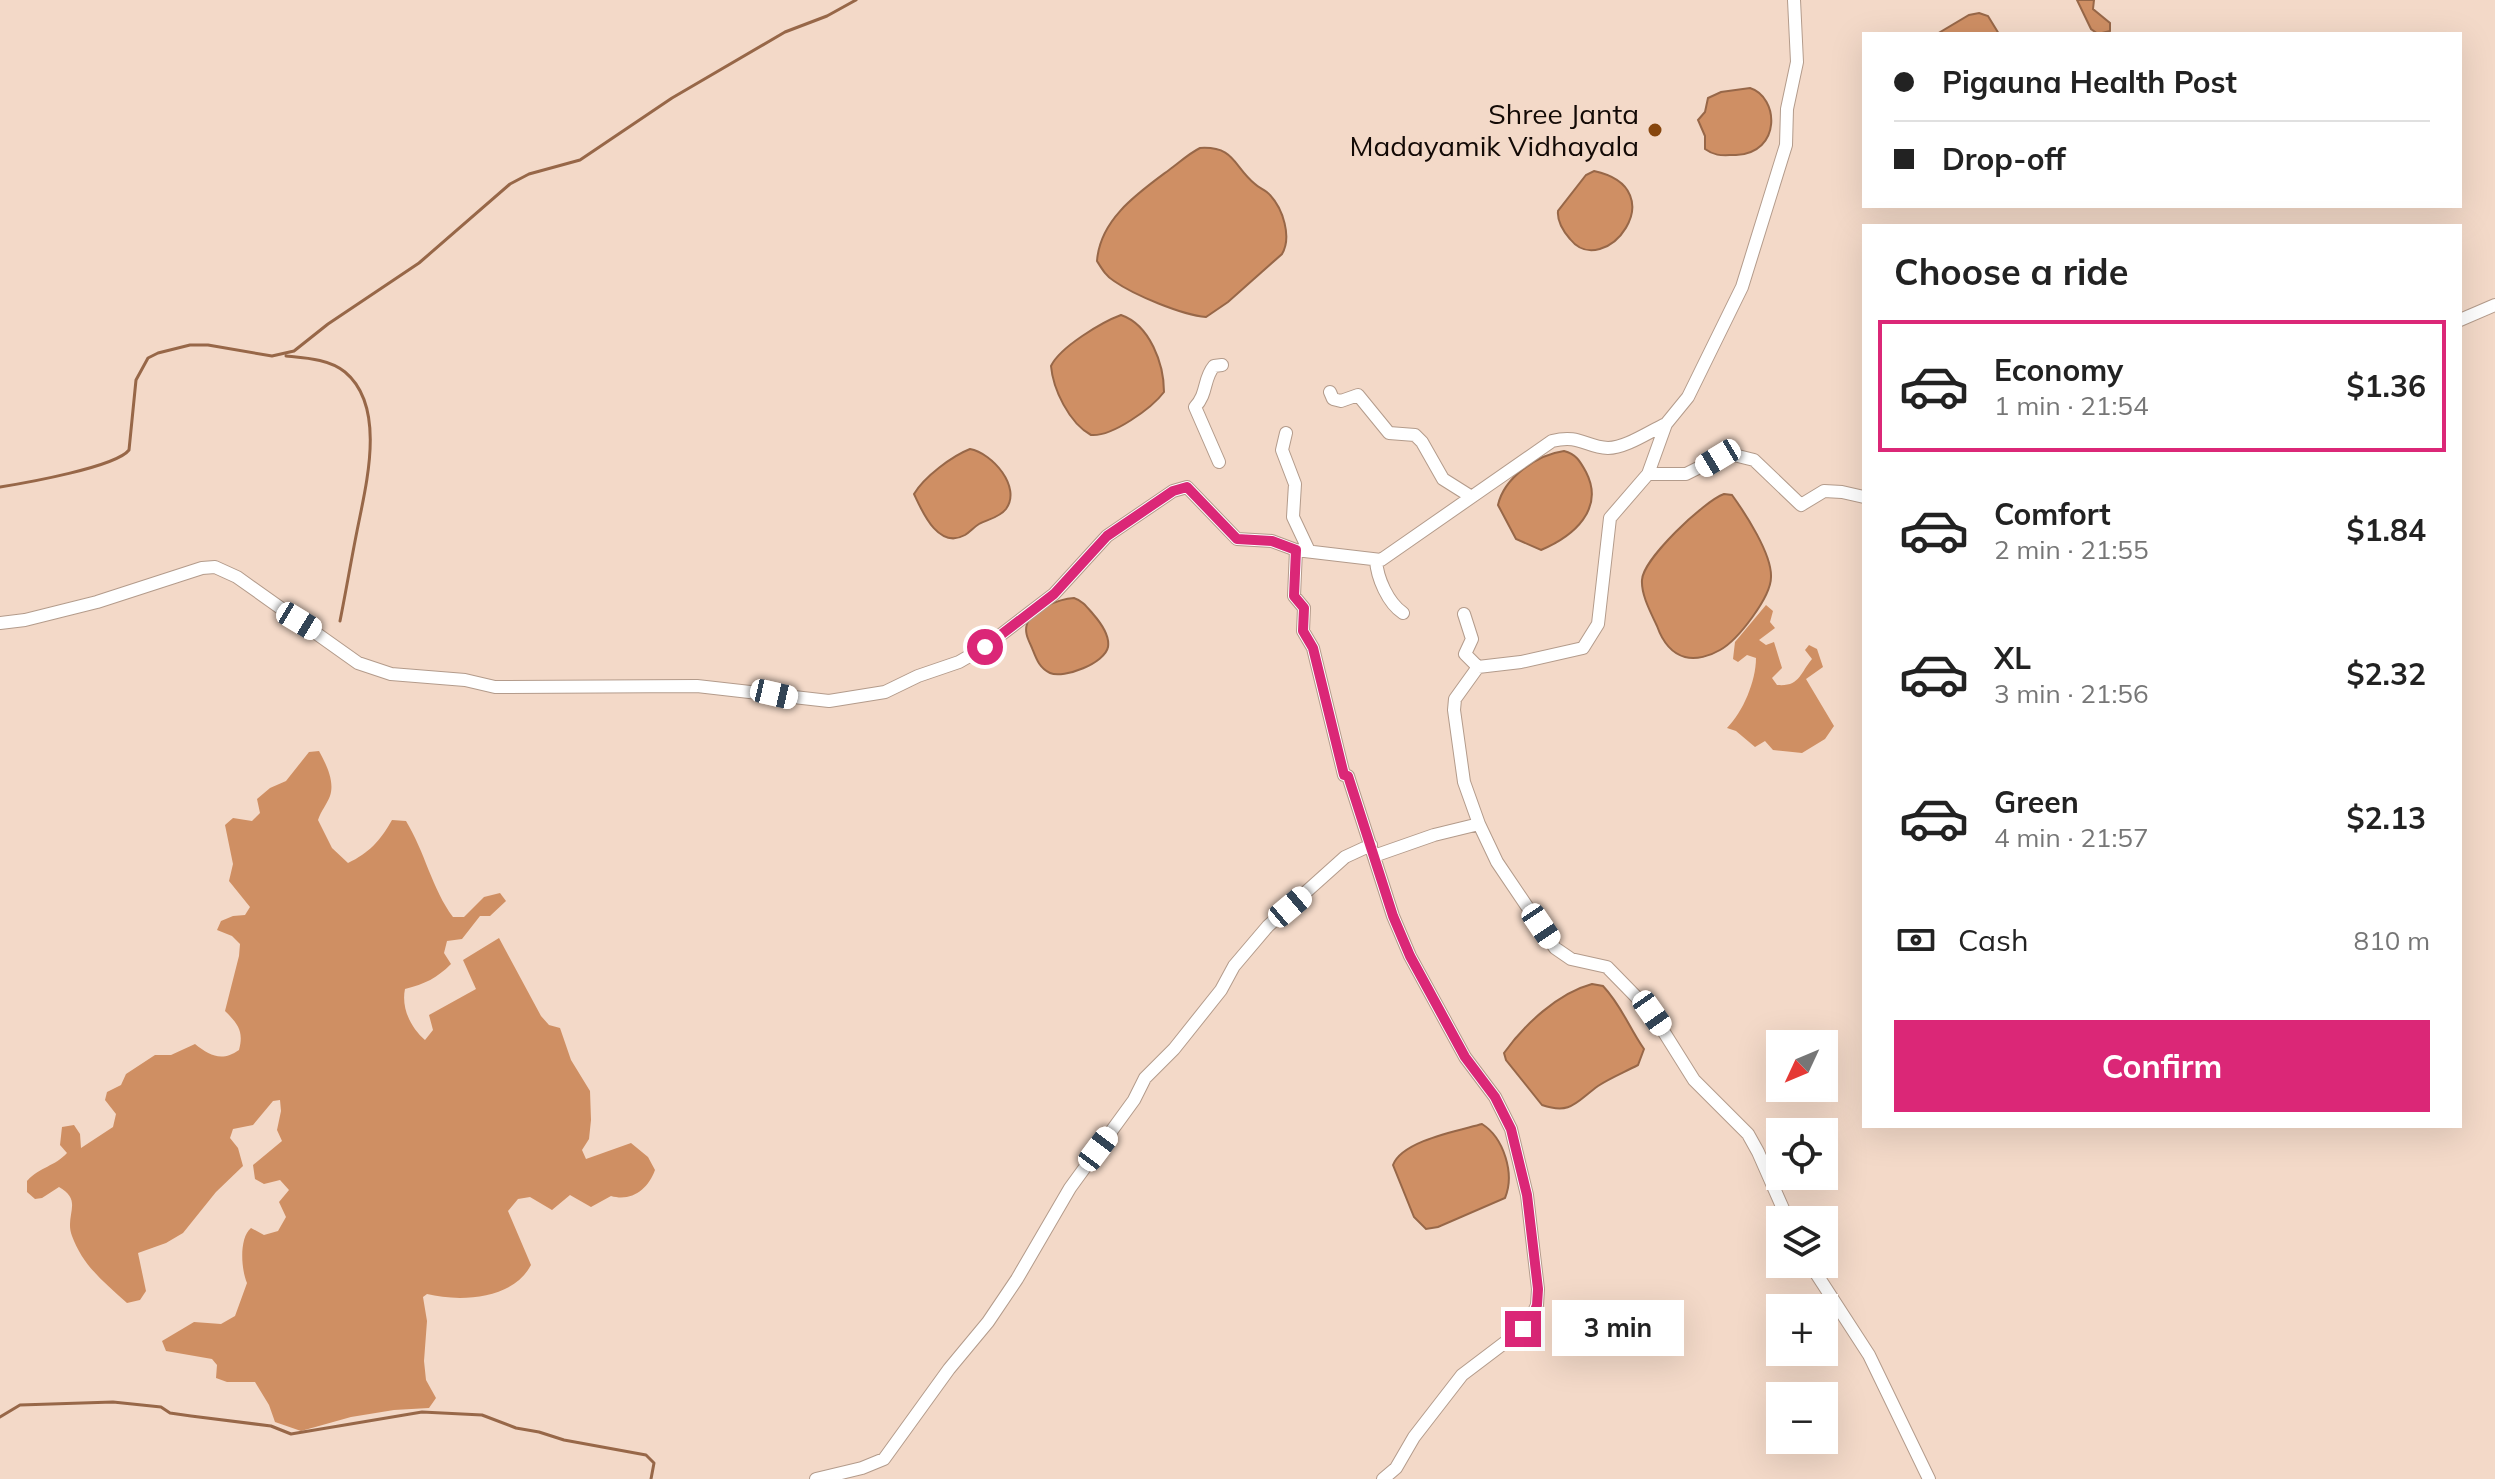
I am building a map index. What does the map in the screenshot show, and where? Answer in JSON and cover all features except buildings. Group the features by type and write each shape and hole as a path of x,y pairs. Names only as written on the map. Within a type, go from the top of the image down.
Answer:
{"street":[{"path":"1782,1206 1748,1134 1694,1080 1652,1013 1607,967 1571,959 1555,948 1497,862 1464,782 1454,710 1455,699 1478,667 1521,662 1583,648 1598,624 1610,518 1648,474 1666,424 1688,397 1742,287 1777,177 1786,145 1787,109 1797,62 1794,0"},
{"path":"2462,319 2495,305"},
{"path":"1219,462 1195,407 1203,398 1208,374 1214,366 1222,365"},
{"path":"1330,392 1333,399 1341,401 1358,395 1389,433 1415,435 1443,479 1470,496"},
{"path":"0,623 97,602 202,568 215,567 237,577 358,663 378,672 465,680 495,687 697,686 829,701 885,692 918,676 959,662 985,647 1054,594 1107,536 1173,491 1187,487 1237,539 1272,541 1302,550 1376,560 1395,553 1415,535 1552,441 1568,437 1608,448 1666,424"},
{"path":"1286,433 1282,450 1295,484 1293,517 1302,550 1294,596 1304,608 1303,631 1313,648 1344,775 1348,776 1393,916 1410,956 1465,1057 1495,1097 1511,1129 1527,1195 1538,1289 1537,1305 1528,1325 1462,1375 1414,1437 1396,1468 1383,1479"},
{"path":"1648,474 1686,474 1718,458 1734,455 1754,460 1801,505 1824,491 1862,497"},
{"path":"1376,560 1377,574 1396,609 1403,613"},
{"path":"1464,614 1472,639 1465,654 1478,667"},
{"path":"816,1479 862,1468 884,1459 995,1312 1070,1188 1134,1100 1145,1078 1174,1049 1221,990 1234,966 1268,926 1345,857 1479,824"},
{"path":"1819,1278 1869,1355 1929,1479"}],"shaded area":[{"path":"2077,0 2094,0 2093,9 2110,23 2110,31 2095,32"},
{"path":"1979,13 1988,16 1998,32 1940,32 1969,15"},
{"path":"1750,88 1760,93 1770,113 1771,124 1762,145 1751,152 1736,155 1716,154 1705,149 1705,136 1698,120 1705,112 1708,98 1721,92"},
{"path":"1200,148 1212,148 1227,154 1268,193 1279,208 1286,232 1282,254 1228,302 1206,317 1172,308 1133,292 1109,277 1097,261 1105,232 1122,208"},
{"path":"1594,171 1618,181 1630,195 1632,212 1626,228 1614,241 1600,249 1584,249 1565,233 1558,211 1586,175"},
{"path":"1121,315 1140,327 1147,336 1158,358 1164,392 1131,420 1110,431 1091,435 1069,414 1055,385 1051,366 1072,343"},
{"path":"970,449 987,457 1002,472 1010,491 1010,500 1000,514 965,535 947,537 932,526 914,494 939,468"},
{"path":"1564,451 1580,461 1591,485 1592,498 1583,520 1575,529 1541,550 1516,539 1498,505 1507,486 1523,469 1543,457"},
{"path":"1724,494 1732,495 1763,546 1770,568 1770,585 1752,617 1727,645 1707,656 1685,657 1671,649 1661,636 1645,598 1642,580 1663,545 1703,507"},
{"path":"1074,598 1085,604 1101,625 1108,647 1092,664 1065,674 1050,673 1037,659 1027,637 1027,624 1040,609"},
{"path":"1766,605 1773,611 1770,622 1775,628 1759,640 1766,645 1774,642 1782,668 1772,678 1777,685 1790,684 1799,678 1812,659 1805,650 1809,645 1817,649 1823,667 1806,679 1834,726 1825,739 1802,753 1773,750 1765,741 1755,747 1736,731 1727,728 1743,705 1751,686 1756,658 1747,655 1738,662 1733,659 1735,642"},
{"path":"319,751 331,784 330,796 318,820 332,848 348,863 373,846 392,820 406,821 439,895 453,917 464,917 484,897 500,893 506,901 490,916 480,916 462,939 447,941 444,953 451,964 446,969 430,980 405,989 406,1010 415,1030 425,1040 433,1030 429,1015 476,989 463,960 499,938 541,1016 549,1025 560,1028 571,1060 590,1091 589,1139 582,1150 586,1159 631,1143 648,1157 655,1170 648,1183 638,1192 626,1197 611,1196 591,1207 570,1195 552,1210 530,1197 518,1199 508,1211 531,1265 523,1277 499,1292 484,1296 454,1298 427,1294 423,1297 427,1321 426,1380 436,1398 429,1408 351,1417 301,1431 275,1422 255,1382 227,1382 216,1378 217,1365 212,1359 166,1351 162,1341 194,1322 221,1324 235,1316 247,1283 242,1254 247,1233 251,1228 264,1235 278,1231 286,1217 279,1202 289,1190 280,1180 264,1184 255,1179 253,1165 282,1141 277,1130 280,1100 273,1101 253,1125 233,1129 230,1138 238,1148 243,1166 216,1192 183,1233 138,1253 146,1291 140,1300 127,1303 82,1256 70,1228 72,1203 66,1192 59,1187 35,1199 27,1192 27,1181 67,1153 60,1145 62,1127 74,1125 80,1134 81,1148 113,1127 116,1114 105,1100 107,1092 121,1085 126,1074 155,1055 171,1055 195,1044 206,1052 222,1057 239,1050 239,1028 225,1011 240,944 232,936 217,930 221,921 245,915 250,907 229,881 233,864 225,825 233,818 252,821 260,813 257,799 270,788 286,781 309,752"},
{"path":"1592,984 1603,986 1610,994 1644,1049 1638,1065 1603,1083 1567,1108 1542,1105 1506,1060 1504,1053 1521,1032 1554,1002"},
{"path":"1482,1124 1496,1138 1506,1157 1509,1178 1505,1198 1438,1227 1426,1229 1414,1217 1393,1165 1407,1149 1419,1143"}],"waterway":[{"path":"0,487 89,468 129,450 136,380 148,358 190,345 272,356 294,351 328,324 419,263 510,184 529,174 580,160 672,98 785,32 827,16 856,0"},
{"path":"286,356 317,360 339,368 358,387 366,405 370,426 368,470 340,621"},
{"path":"0,1417 20,1405 113,1402 271,1426 291,1434 422,1412 482,1415 516,1428 564,1440 646,1455 654,1463 651,1479"}],"place":[{"name":"Shree Janta Madayamik Vidhayala","path":"1655,130"}],"route":[{"path":"985,647 1054,594 1107,536 1173,491 1187,487 1237,539 1272,541 1296,550 1294,596 1304,608 1303,631 1313,648 1344,775 1348,776 1393,916 1410,956 1465,1057 1495,1097 1511,1129 1522,1166 1538,1289 1537,1305 1523,1329"}]}
